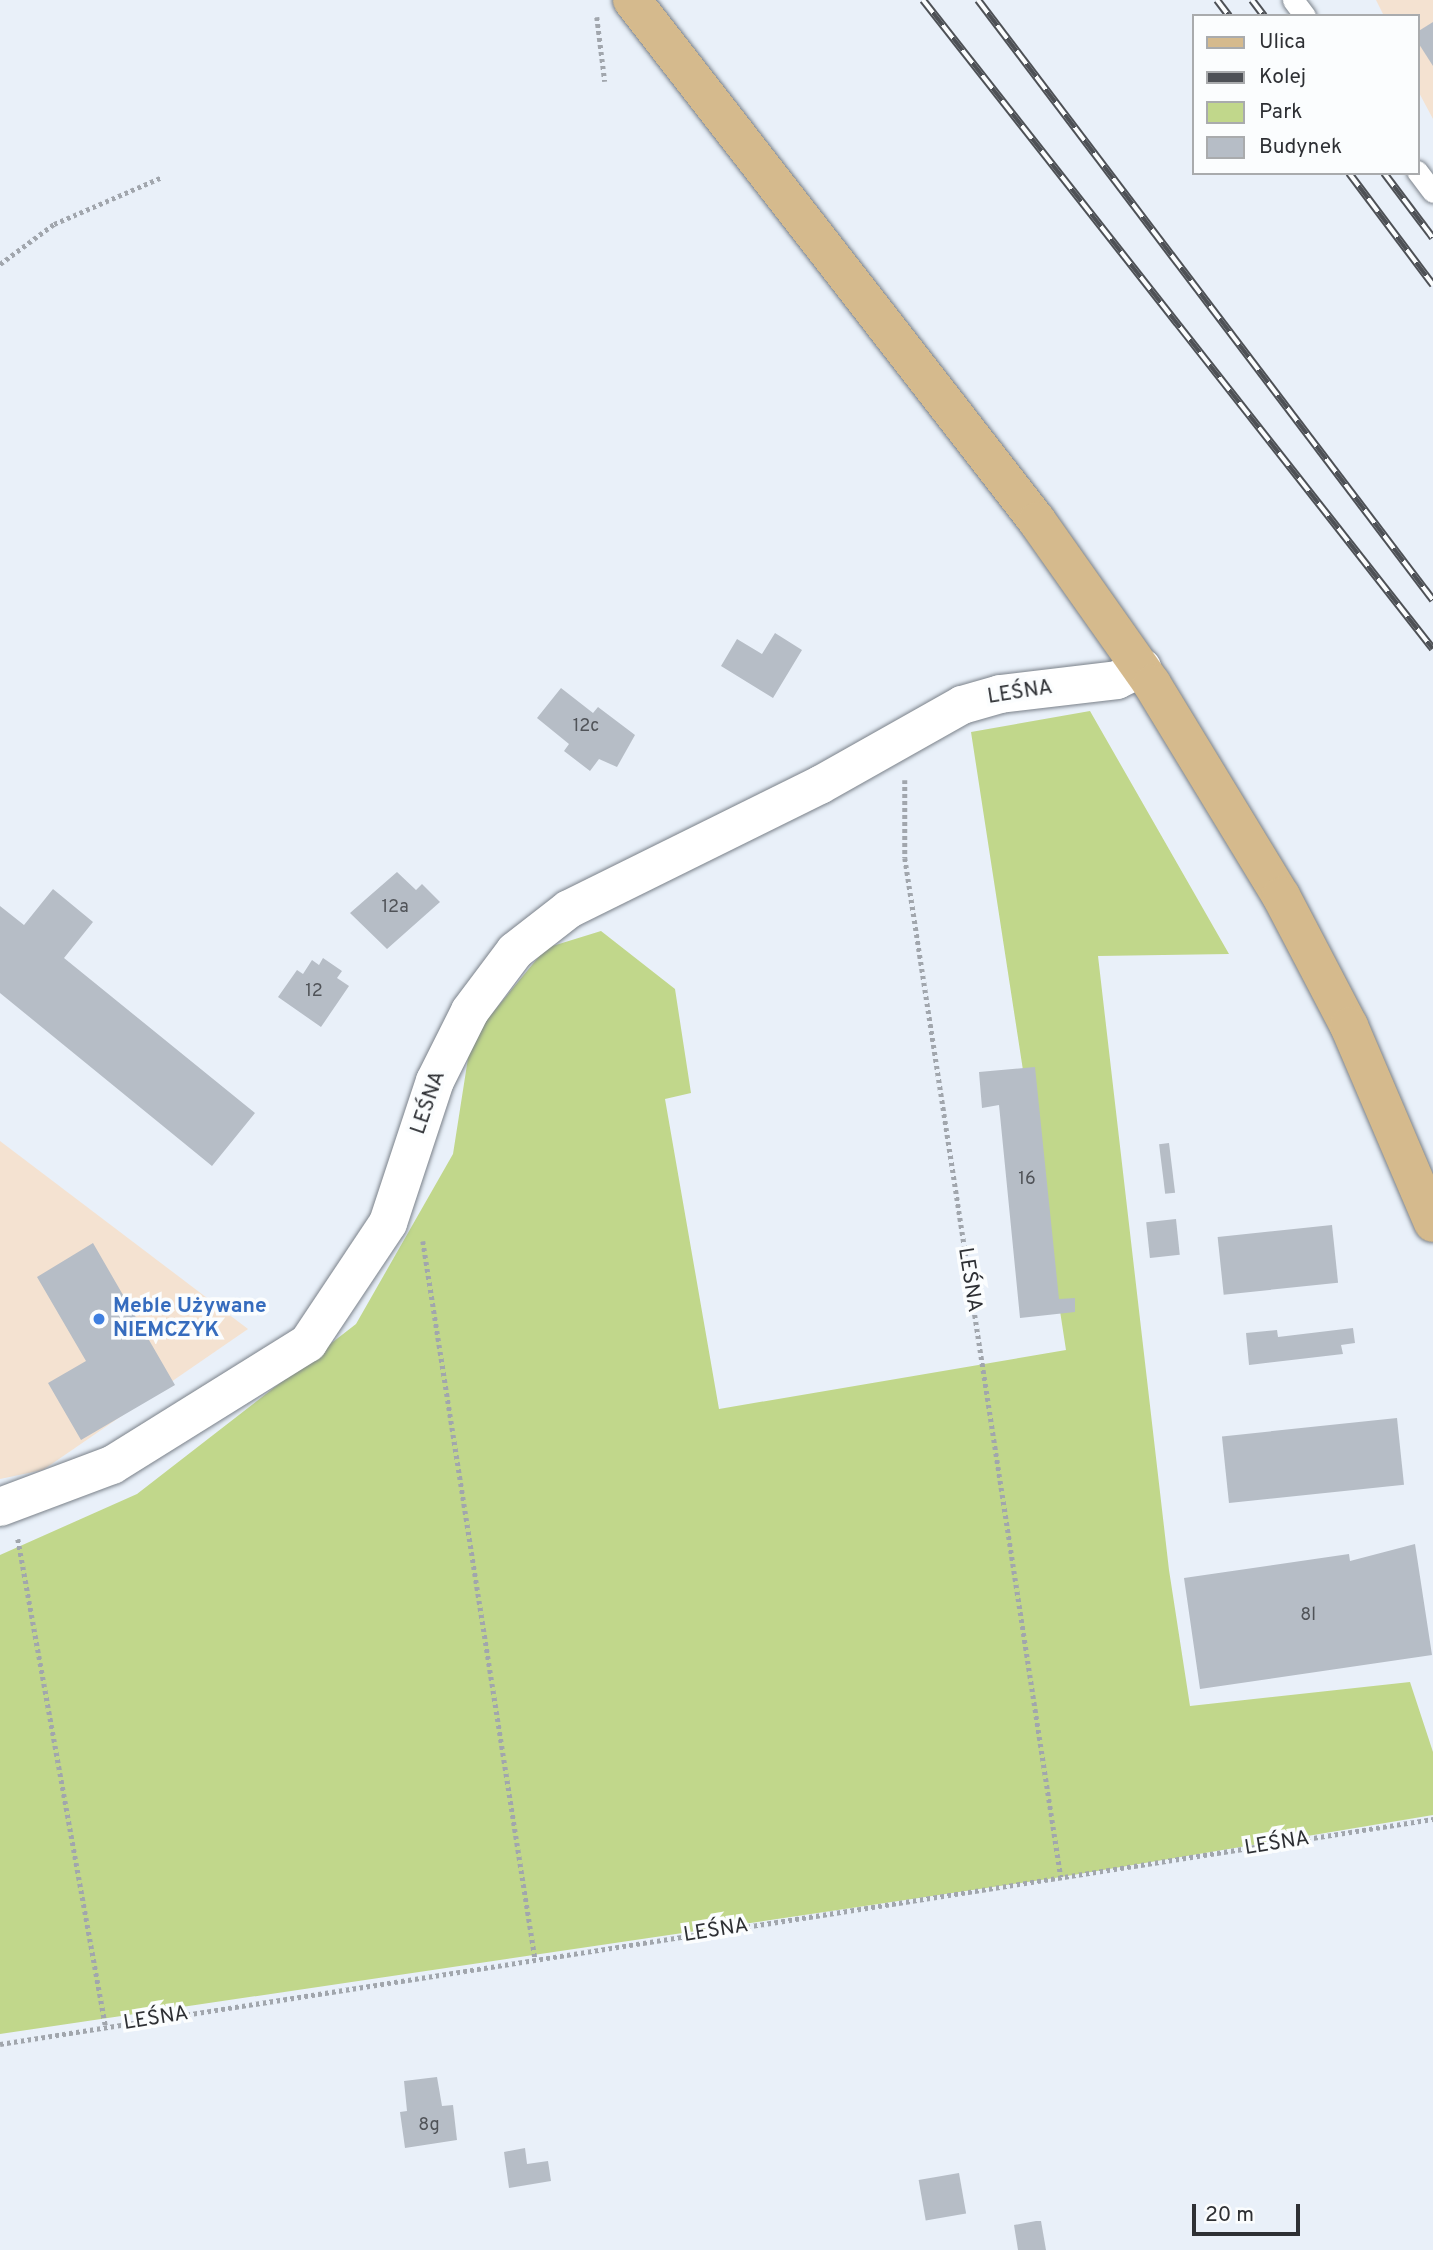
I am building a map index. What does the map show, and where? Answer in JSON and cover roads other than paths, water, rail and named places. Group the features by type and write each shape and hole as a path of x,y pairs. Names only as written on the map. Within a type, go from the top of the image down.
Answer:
{"main road":[{"path":"632,0 1037,521 1142,668 1281,896 1349,1026 1433,1223"}],"street":[{"name":"LEŚNA","path":"6,1505 112,1465 270,1370 314,1336 379,1240 399,1196 446,1055 475,1003 515,951 587,897 820,785 905,737 990,697 1118,680 1142,668"}],"lane":[{"path":"1419,174 1433,192"}],"railway":[{"path":"923,0 1433,649"},
{"path":"978,0 1433,600"},
{"path":"1217,0 1228,14"},
{"path":"1252,0 1262,14"},
{"path":"1350,175 1433,285"},
{"path":"1386,175 1433,238"}],"place":[{"name":"Meble Używane NIEMCZYK","path":"99,1319"}]}
